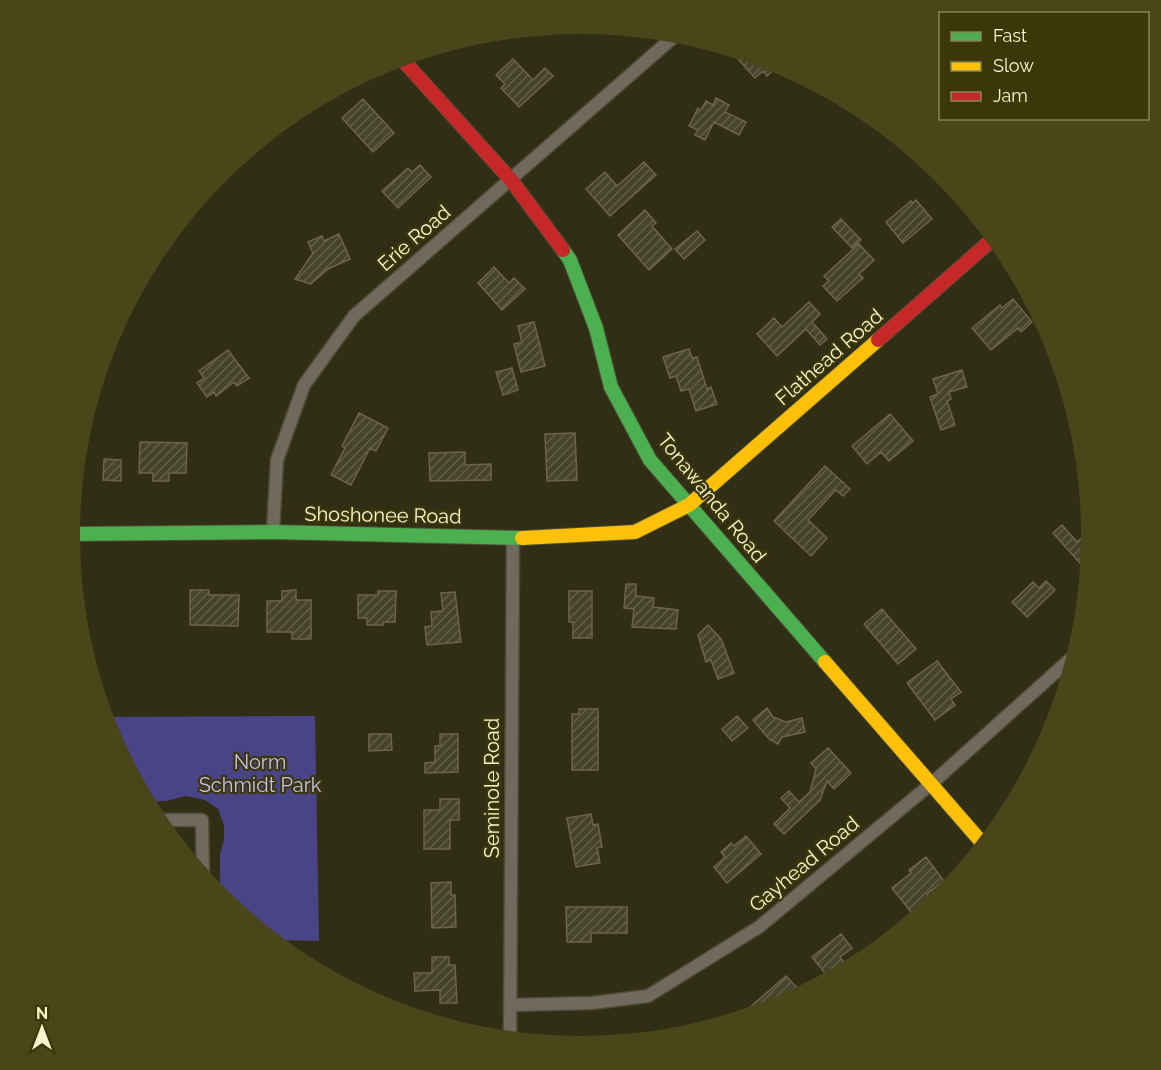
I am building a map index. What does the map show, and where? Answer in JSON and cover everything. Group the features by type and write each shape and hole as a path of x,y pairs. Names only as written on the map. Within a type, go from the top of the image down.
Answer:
{"street":[{"name":"Erie Road","path":"273,532 277,460 304,385 354,316 667,42"},
{"name":"Tonawanda Road","path":"408,66 511,180 570,260 597,328 611,387 650,460 979,838"},
{"name":"Flathead Road","path":"689,505 988,244"},
{"name":"Shoshonee Road","path":"80,534 273,532 513,538 635,532 689,505"},
{"name":"Seminole Road","path":"510,1030 513,538"},
{"name":"Gayhead Road","path":"510,1005 592,1003 648,996 759,927 931,784 1064,665"},
{"path":"169,820 202,820 203,864"}],"green space":[{"name":"Norm Schmidt Park","path":"315,716 319,941 287,940 250,911 220,882 220,854 224,840 224,825 218,809 205,800 186,796 157,801 132,756 114,717"}],"building":[{"path":"513,59 533,80 545,68 553,76 519,107 501,88 505,84 496,75"},
{"path":"739,61 771,73 767,76 763,71 755,78"},
{"path":"716,98 729,105 725,112 746,122 739,135 714,122 705,140 695,135 698,130 689,126 698,108 701,110 706,101 713,105"},
{"path":"363,99 394,133 373,152 342,118"},
{"path":"644,162 656,175 610,216 586,189 605,172 617,186"},
{"path":"420,165 431,177 398,208 382,191 408,168 412,172"},
{"path":"916,200 932,219 903,243 886,222 911,201 913,203"},
{"path":"645,210 656,223 652,226 672,249 649,270 618,235"},
{"path":"841,219 861,240 852,248 832,227"},
{"path":"697,231 705,240 684,259 675,249"},
{"path":"339,234 350,259 328,269 311,284 295,279 313,253 308,242 322,236 324,241"},
{"path":"859,244 874,260 859,274 863,278 837,301 823,286 829,281 824,276"},
{"path":"494,267 509,283 514,278 525,289 502,310 478,283"},
{"path":"1013,299 1032,322 1021,332 1018,328 991,350 972,328 1000,305 1002,308"},
{"path":"809,302 820,314 812,322 827,339 820,345 806,329 777,356 757,334 774,318 782,327"},
{"path":"534,322 545,366 521,372 514,344 522,342 518,326"},
{"path":"689,349 692,358 697,357 707,389 711,387 717,404 696,411 689,389 681,391 676,376 670,378 663,357"},
{"path":"228,350 249,378 237,386 234,382 216,396 214,392 207,397 197,383 204,378 199,371"},
{"path":"512,368 518,390 503,395 496,372"},
{"path":"962,370 967,387 949,392 951,399 947,401 955,425 941,430 930,397 938,394 933,379"},
{"path":"359,413 388,428 376,451 370,448 351,485 331,475 345,448 342,446"},
{"path":"890,414 913,441 889,461 881,452 867,464 852,446"},
{"path":"575,433 577,480 547,481 545,434"},
{"path":"140,442 187,443 186,473 169,473 169,481 153,481 153,473 139,473"},
{"path":"465,452 465,465 491,464 491,480 430,481 429,453"},
{"path":"104,459 121,460 121,481 103,480"},
{"path":"825,466 850,489 843,496 836,490 808,520 827,538 811,556 774,521"},
{"path":"1062,525 1077,542 1081,539 1080,563 1053,533"},
{"path":"1046,581 1055,590 1027,617 1012,602 1033,582 1039,588"},
{"path":"626,584 636,584 636,596 654,598 653,607 678,610 676,629 632,627 634,609 624,608"},
{"path":"190,590 209,590 209,595 239,595 238,626 190,625"},
{"path":"296,590 296,600 311,600 311,639 292,639 292,632 267,632 267,601 282,601 282,591"},
{"path":"378,591 396,591 395,622 367,625 367,618 358,618 358,595 378,595"},
{"path":"569,591 592,591 592,638 573,638 573,622 569,622"},
{"path":"455,592 461,642 427,645 425,627 432,626 431,612 443,611 441,593"},
{"path":"882,609 916,649 898,664 864,624"},
{"path":"708,625 721,639 734,673 718,679 711,660 706,662 698,635"},
{"path":"937,661 961,692 951,699 955,705 935,720 907,683"},
{"path":"767,708 773,717 786,722 802,718 805,732 782,737 778,744 769,739 753,720"},
{"path":"579,709 598,709 598,770 572,770 572,714 579,714"},
{"path":"737,716 748,728 732,741 722,729"},
{"path":"369,734 391,734 392,750 369,751"},
{"path":"440,734 458,734 458,772 425,773 425,763 435,762 435,746 440,746"},
{"path":"828,748 851,773 834,789 827,781 820,800 784,834 774,824 790,808 781,798 789,791 799,802 810,792 816,769 811,763"},
{"path":"440,799 459,799 459,820 450,820 450,849 424,849 424,810 440,810"},
{"path":"591,814 593,825 598,824 602,847 597,848 600,863 576,867 567,818"},
{"path":"746,836 761,854 727,883 714,867 725,857 721,852 731,843 734,846"},
{"path":"926,857 943,880 911,911 892,888 911,873 909,870"},
{"path":"451,882 451,895 455,895 456,927 432,928 431,883"},
{"path":"566,907 627,907 627,933 591,933 591,942 567,942"},
{"path":"841,934 852,948 840,957 843,961 824,972 812,957"},
{"path":"432,957 449,957 449,965 455,965 457,1003 440,1003 440,990 415,991 414,973 432,973"},
{"path":"786,976 796,987 772,997 753,1004"}],"traffic: fast":[{"path":"563,250 570,260 596,328 611,387 650,460 825,662"},
{"path":"80,534 273,532 522,538"}],"traffic: slow":[{"path":"522,538 635,532 689,505 878,340"},
{"path":"825,662 979,839"}],"traffic: jam":[{"path":"408,66 511,180 563,250"},
{"path":"878,340 988,244"}]}
